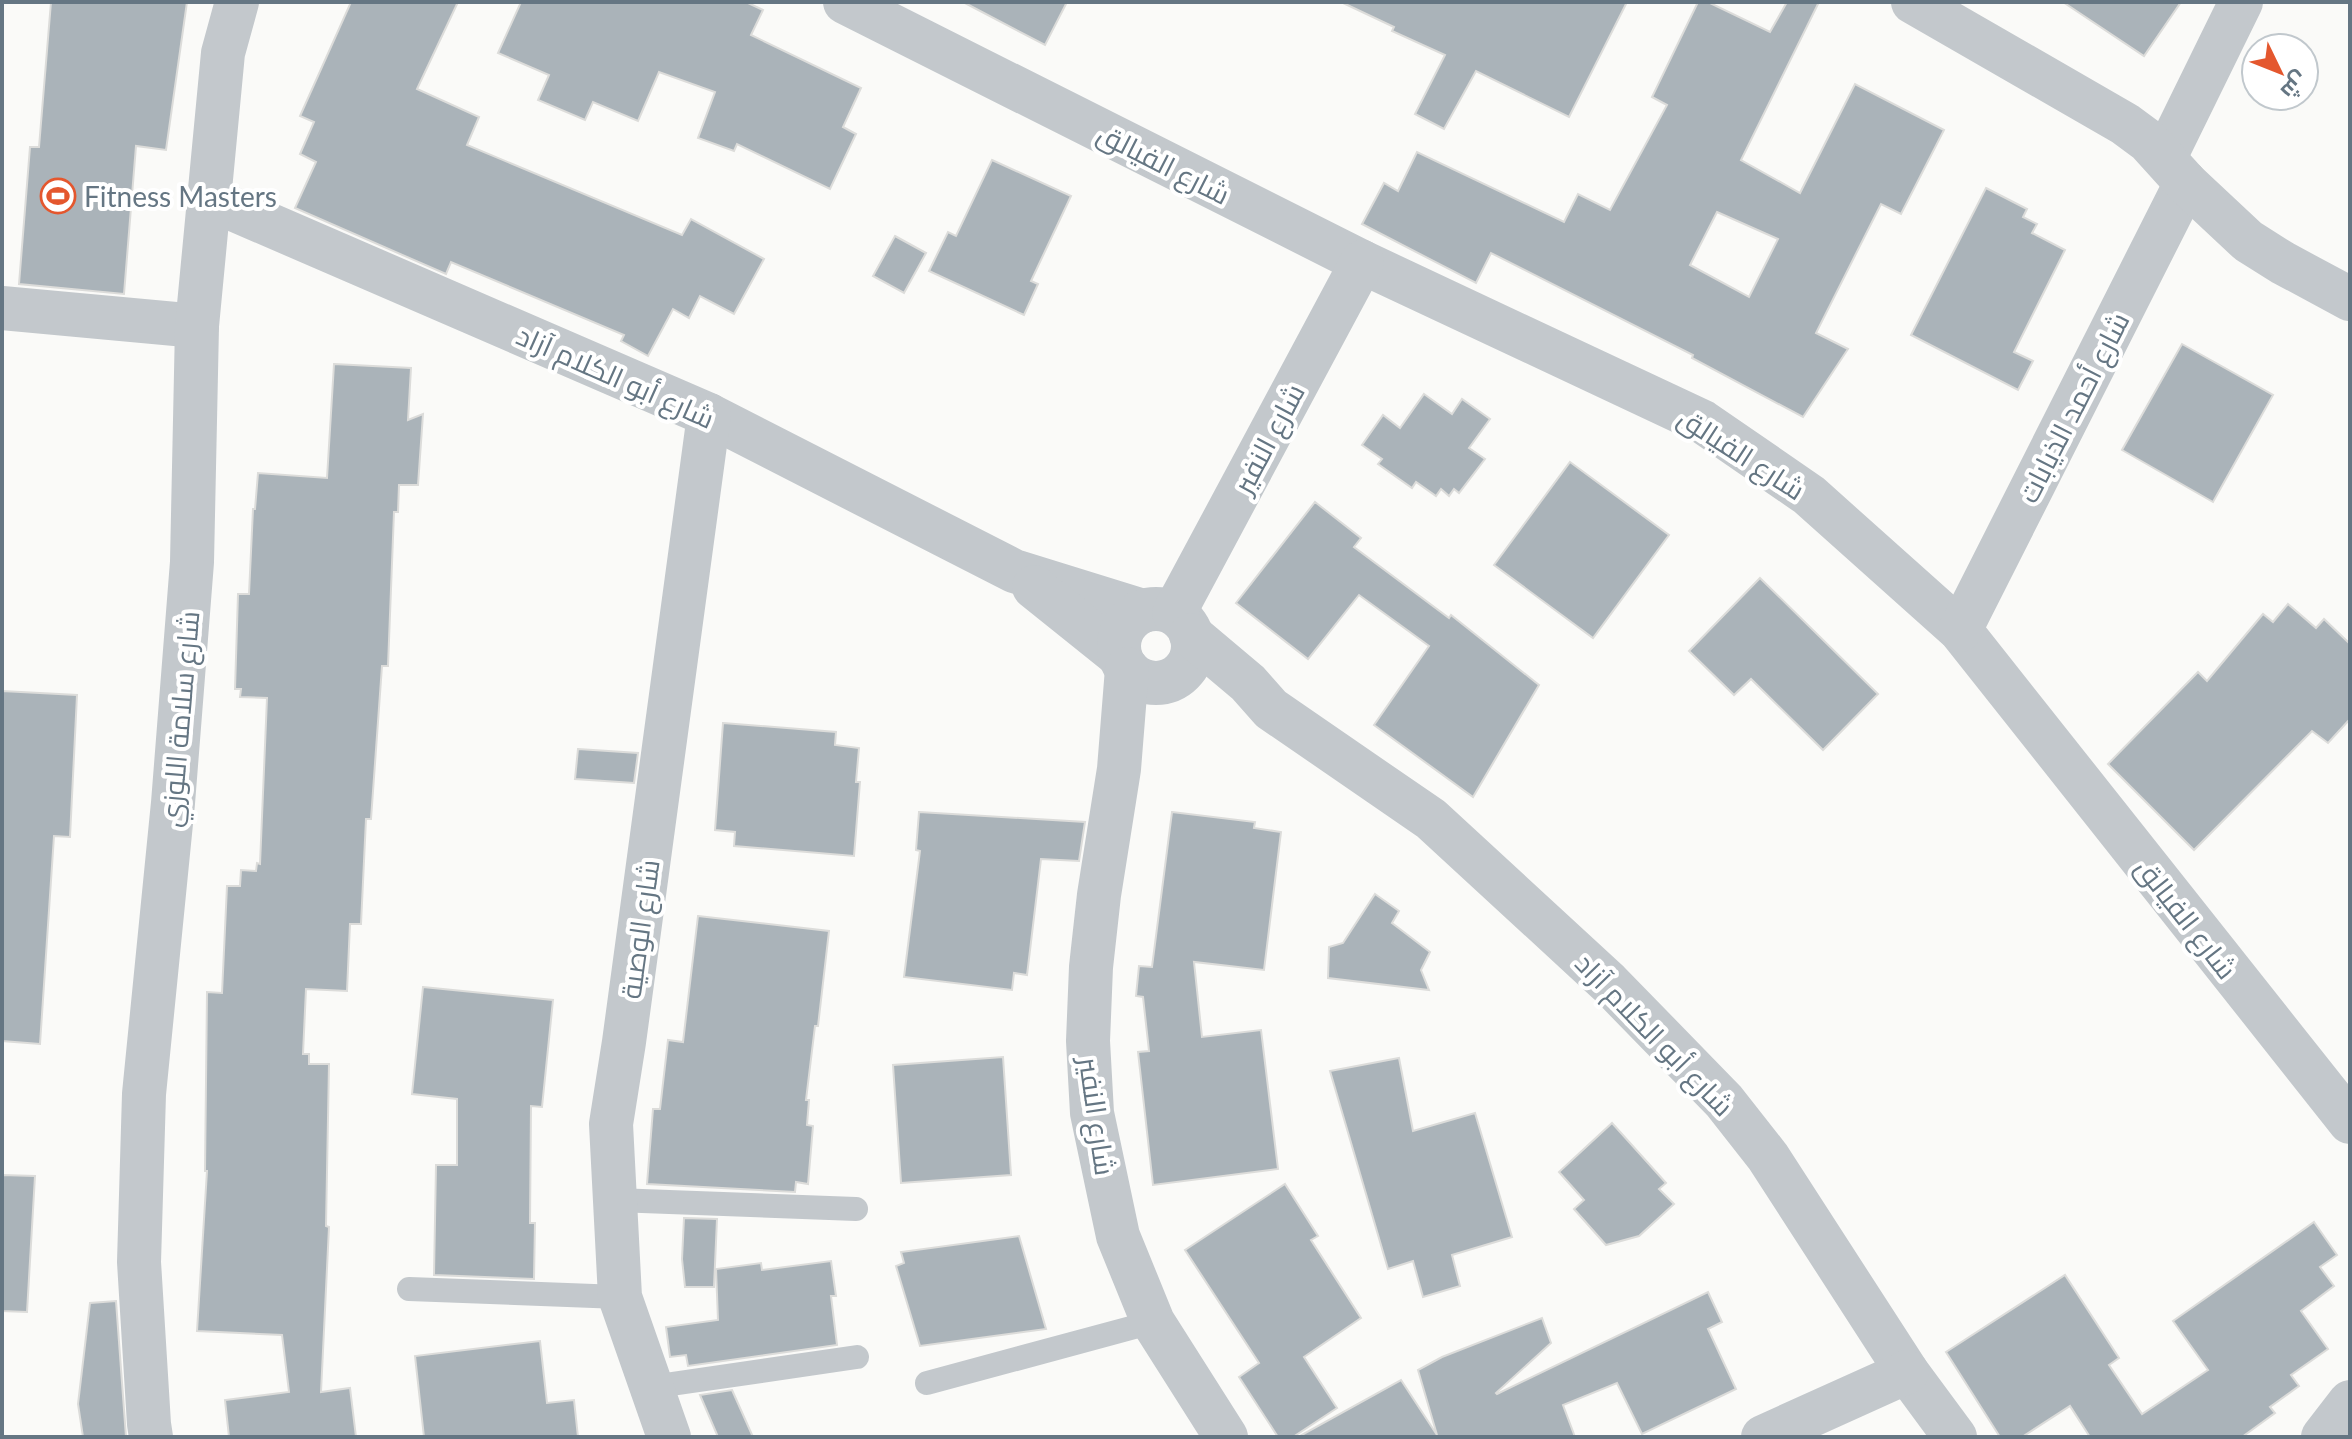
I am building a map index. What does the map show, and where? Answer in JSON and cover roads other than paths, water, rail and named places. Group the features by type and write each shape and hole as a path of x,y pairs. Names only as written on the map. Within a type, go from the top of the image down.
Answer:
{"street":[{"name":"شارع سلامة اللوزي","path":"151,1437 139,1262 144,1094 173,803 192,562 197,326 223,53 237,2"},
{"name":"شارع الفيالق","path":"845,2 1362,262 1703,422 1809,495 1960,630 2350,1122"},
{"path":"1913,2 2104,111 2148,141 2248,241 2350,299"},
{"name":"شارع أحمد الذيابات","path":"1960,630 2176,170 2241,2"},
{"name":"شارع أبو الكلام آزاد","path":"210,199 709,415 1014,571 1158,649 1240,702 1271,709 1431,819 1609,983 1724,1101 1768,1157 1907,1372 1955,1437"},
{"name":"شارع النفير","path":"1226,1437 1153,1322 1118,1236 1092,1113 1088,1041 1091,967 1099,895 1119,769 1158,649 1362,262"},
{"path":"2,308 197,326"},
{"name":"شارع الوصية","path":"669,1437 620,1297 611,1124 709,415"},
{"path":"1763,1437 1907,1372"},
{"path":"2323,1437 2350,1402"}],"lane":[{"path":"615,1200 856,1209"},
{"path":"409,1289 620,1297"},
{"path":"927,1383 1153,1322"},
{"path":"651,1387 857,1357"}],"place":[{"name":"Fitness Masters","path":"58,196"}]}
